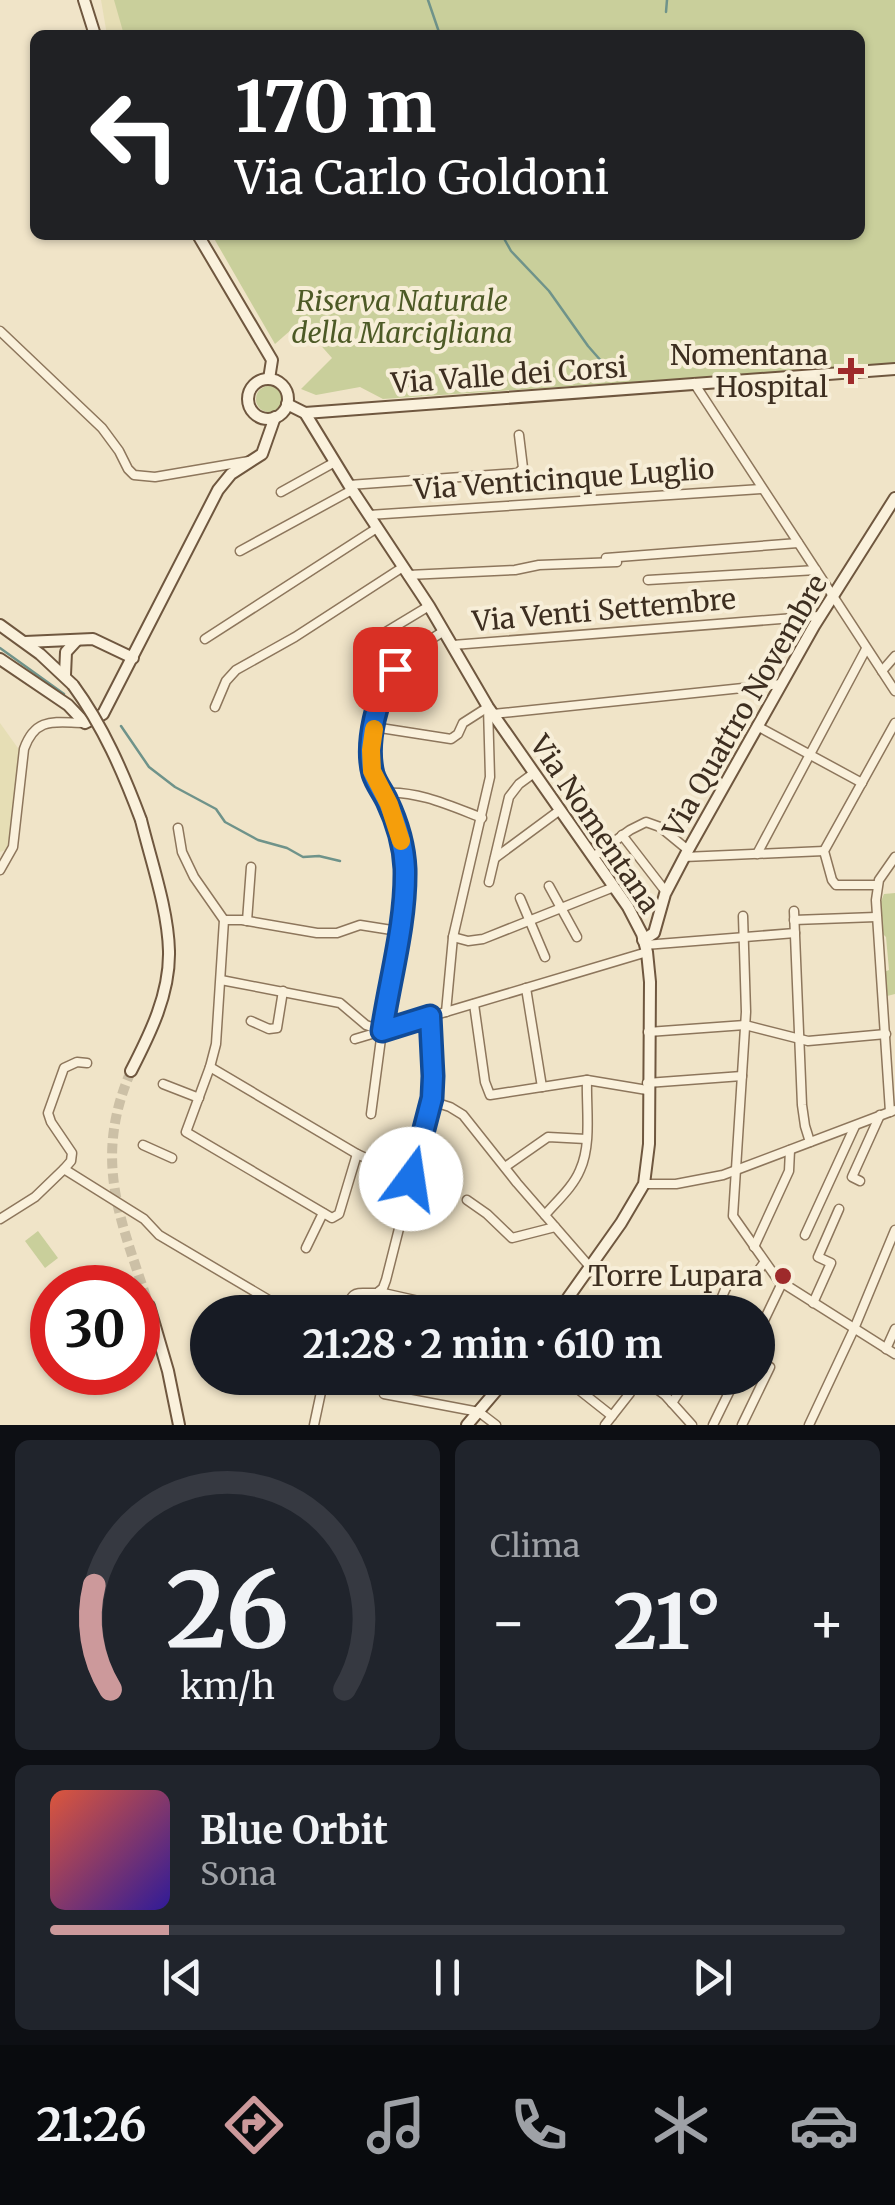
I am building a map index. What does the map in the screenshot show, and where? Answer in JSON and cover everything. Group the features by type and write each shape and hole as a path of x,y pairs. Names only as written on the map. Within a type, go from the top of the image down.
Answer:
{"street":[{"path":"84,0 94,30"},
{"path":"201,240 272,360 269,379"},
{"path":"0,330 102,428 134,474 156,477 254,462"},
{"name":"Via Valle dei Corsi","path":"305,412 895,369"},
{"path":"0,870 13,847 24,749 29,737 50,722 85,723 106,711 218,490 232,474 264,452 275,418 288,404 286,388 280,382 258,382 252,387 248,402 256,415 275,418"},
{"path":"694,383 895,691"},
{"path":"288,404 305,412"},
{"name":"Via Nomentana","path":"305,412 429,606 490,710 628,908 645,945 650,982 644,1184 571,1295"},
{"path":"240,552 351,487 518,473 522,468 519,435"},
{"path":"281,492 335,462"},
{"name":"Via Venticinque Luglio","path":"368,515 762,489"},
{"name":"Via Quattro Novembre","path":"645,945 654,933 666,892 781,684 895,498"},
{"path":"206,639 377,528"},
{"path":"606,558 798,543"},
{"path":"214,708 236,670 406,571 513,570 539,564 617,562"},
{"path":"648,580 816,570"},
{"path":"366,644 429,606"},
{"name":"Via Venti Settembre","path":"452,645 820,616"},
{"path":"2,627 69,680 102,731 141,820 169,953 160,1006 131,1071"},
{"path":"371,1114 404,890 399,831 372,766 374,727 379,699 392,673 416,648 444,631"},
{"path":"69,680 64,657 78,640"},
{"path":"25,642 96,640 134,658"},
{"path":"757,854 866,649"},
{"path":"882,671 895,656"},
{"path":"0,659 70,706 85,723"},
{"path":"374,727 451,739 464,721 490,710 781,684"},
{"path":"446,1012 453,937 490,778 490,710"},
{"path":"877,885 836,885 824,851 895,723"},
{"path":"758,726 862,783"},
{"path":"489,882 509,797 534,773"},
{"path":"383,793 410,794 482,818"},
{"path":"495,858 560,810"},
{"path":"593,857 642,822 663,828 686,854 824,851"},
{"path":"178,828 182,852 194,877 224,920 216,1040 186,1132 332,1218 338,1215 357,1154"},
{"path":"622,835 666,892"},
{"path":"860,1181 852,1178 888,1112 876,917 877,885 895,856"},
{"path":"247,921 251,867"},
{"path":"548,886 577,937"},
{"path":"453,937 480,940 614,887"},
{"path":"520,898 545,957"},
{"path":"810,1142 802,1105 794,915 876,917"},
{"path":"743,916 745,1025 732,1213 764,1263 782,1282 895,1354"},
{"path":"224,920 317,933 337,933 360,925 398,931"},
{"path":"355,1039 526,988 645,945 795,933"},
{"path":"221,980 342,1003 366,1025 382,1031"},
{"path":"526,988 542,1087"},
{"path":"252,1021 271,1030 276,1028 283,992"},
{"path":"474,1004 486,1086 493,1096 587,1080 647,1086 742,1076"},
{"path":"379,1292 386,1280 431,1101 430,1016"},
{"path":"648,1032 745,1025 810,1042 886,1034"},
{"path":"0,1219 32,1200 71,1161 72,1153 51,1122 48,1110 64,1068 77,1062 87,1063"},
{"path":"210,1067 357,1154 411,1179"},
{"path":"546,1216 580,1171 586,1138 587,1080"},
{"path":"163,1084 199,1098"},
{"path":"431,1101 460,1113 590,1266"},
{"path":"644,1184 684,1184 735,1171 888,1112"},
{"path":"805,1234 855,1126"},
{"path":"505,1167 546,1138 586,1138"},
{"path":"143,1145 172,1158"},
{"path":"754,1247 789,1169 790,1150"},
{"path":"64,1169 144,1219 159,1235 260,1295"},
{"path":"467,1200 511,1237 555,1227"},
{"path":"813,1303 831,1263 818,1256 840,1209"},
{"path":"306,1248 323,1213"},
{"path":"808,1425 895,1230"},
{"path":"724,1295 732,1279 755,1275 764,1263"},
{"path":"775,1297 782,1282"},
{"path":"354,1295 392,1295"},
{"path":"886,1348 895,1329"},
{"path":"160,1345 180,1425"},
{"path":"314,1425 320,1395"},
{"path":"389,1395 478,1412 496,1425"},
{"path":"468,1425 492,1395"},
{"path":"585,1395 612,1416"},
{"path":"604,1425 629,1395"},
{"path":"662,1395 692,1425"},
{"path":"672,1403 677,1395"},
{"path":"714,1425 728,1395"},
{"path":"742,1425 756,1395"}],"shaded area":[{"path":"101,0 153,0 168,30 106,30"},
{"path":"0,723 20,751 9,849 0,852"}],"green space":[{"name":"Riserva Naturale della Marcigliana","path":"114,0 895,0 895,364 383,399 360,387 316,395 301,389 332,358 300,322 275,344 215,240 865,240 865,30 123,30"},
{"path":"269,386 278,390 282,399 278,408 269,412 260,408 256,399 260,390"},
{"path":"895,893 895,994 887,996 884,972 889,970 880,904 884,894"},
{"path":"38,1231 58,1258 43,1265 25,1241"}],"waterway":[{"path":"428,0 438,30"},
{"path":"666,12 667,0"},
{"path":"505,240 617,379"},
{"path":"0,648 64,694"},
{"path":"121,726 149,767 175,787 216,809 225,822 303,857 340,861"}],"tunnel":[{"path":"131,1071 119,1103 112,1162 121,1218 135,1265"}],"slow traffic":[{"path":"374,729 372,771 389,804 401,841"}],"place":[{"name":"Nomentana Hospital","path":"851,371"},
{"name":"Torre Lupara","path":"783,1276"}],"route":[{"path":"395,669 377,706 371,761 399,831 404,862 403,904 382,1031 430,1016 432,1098 411,1179"}]}
